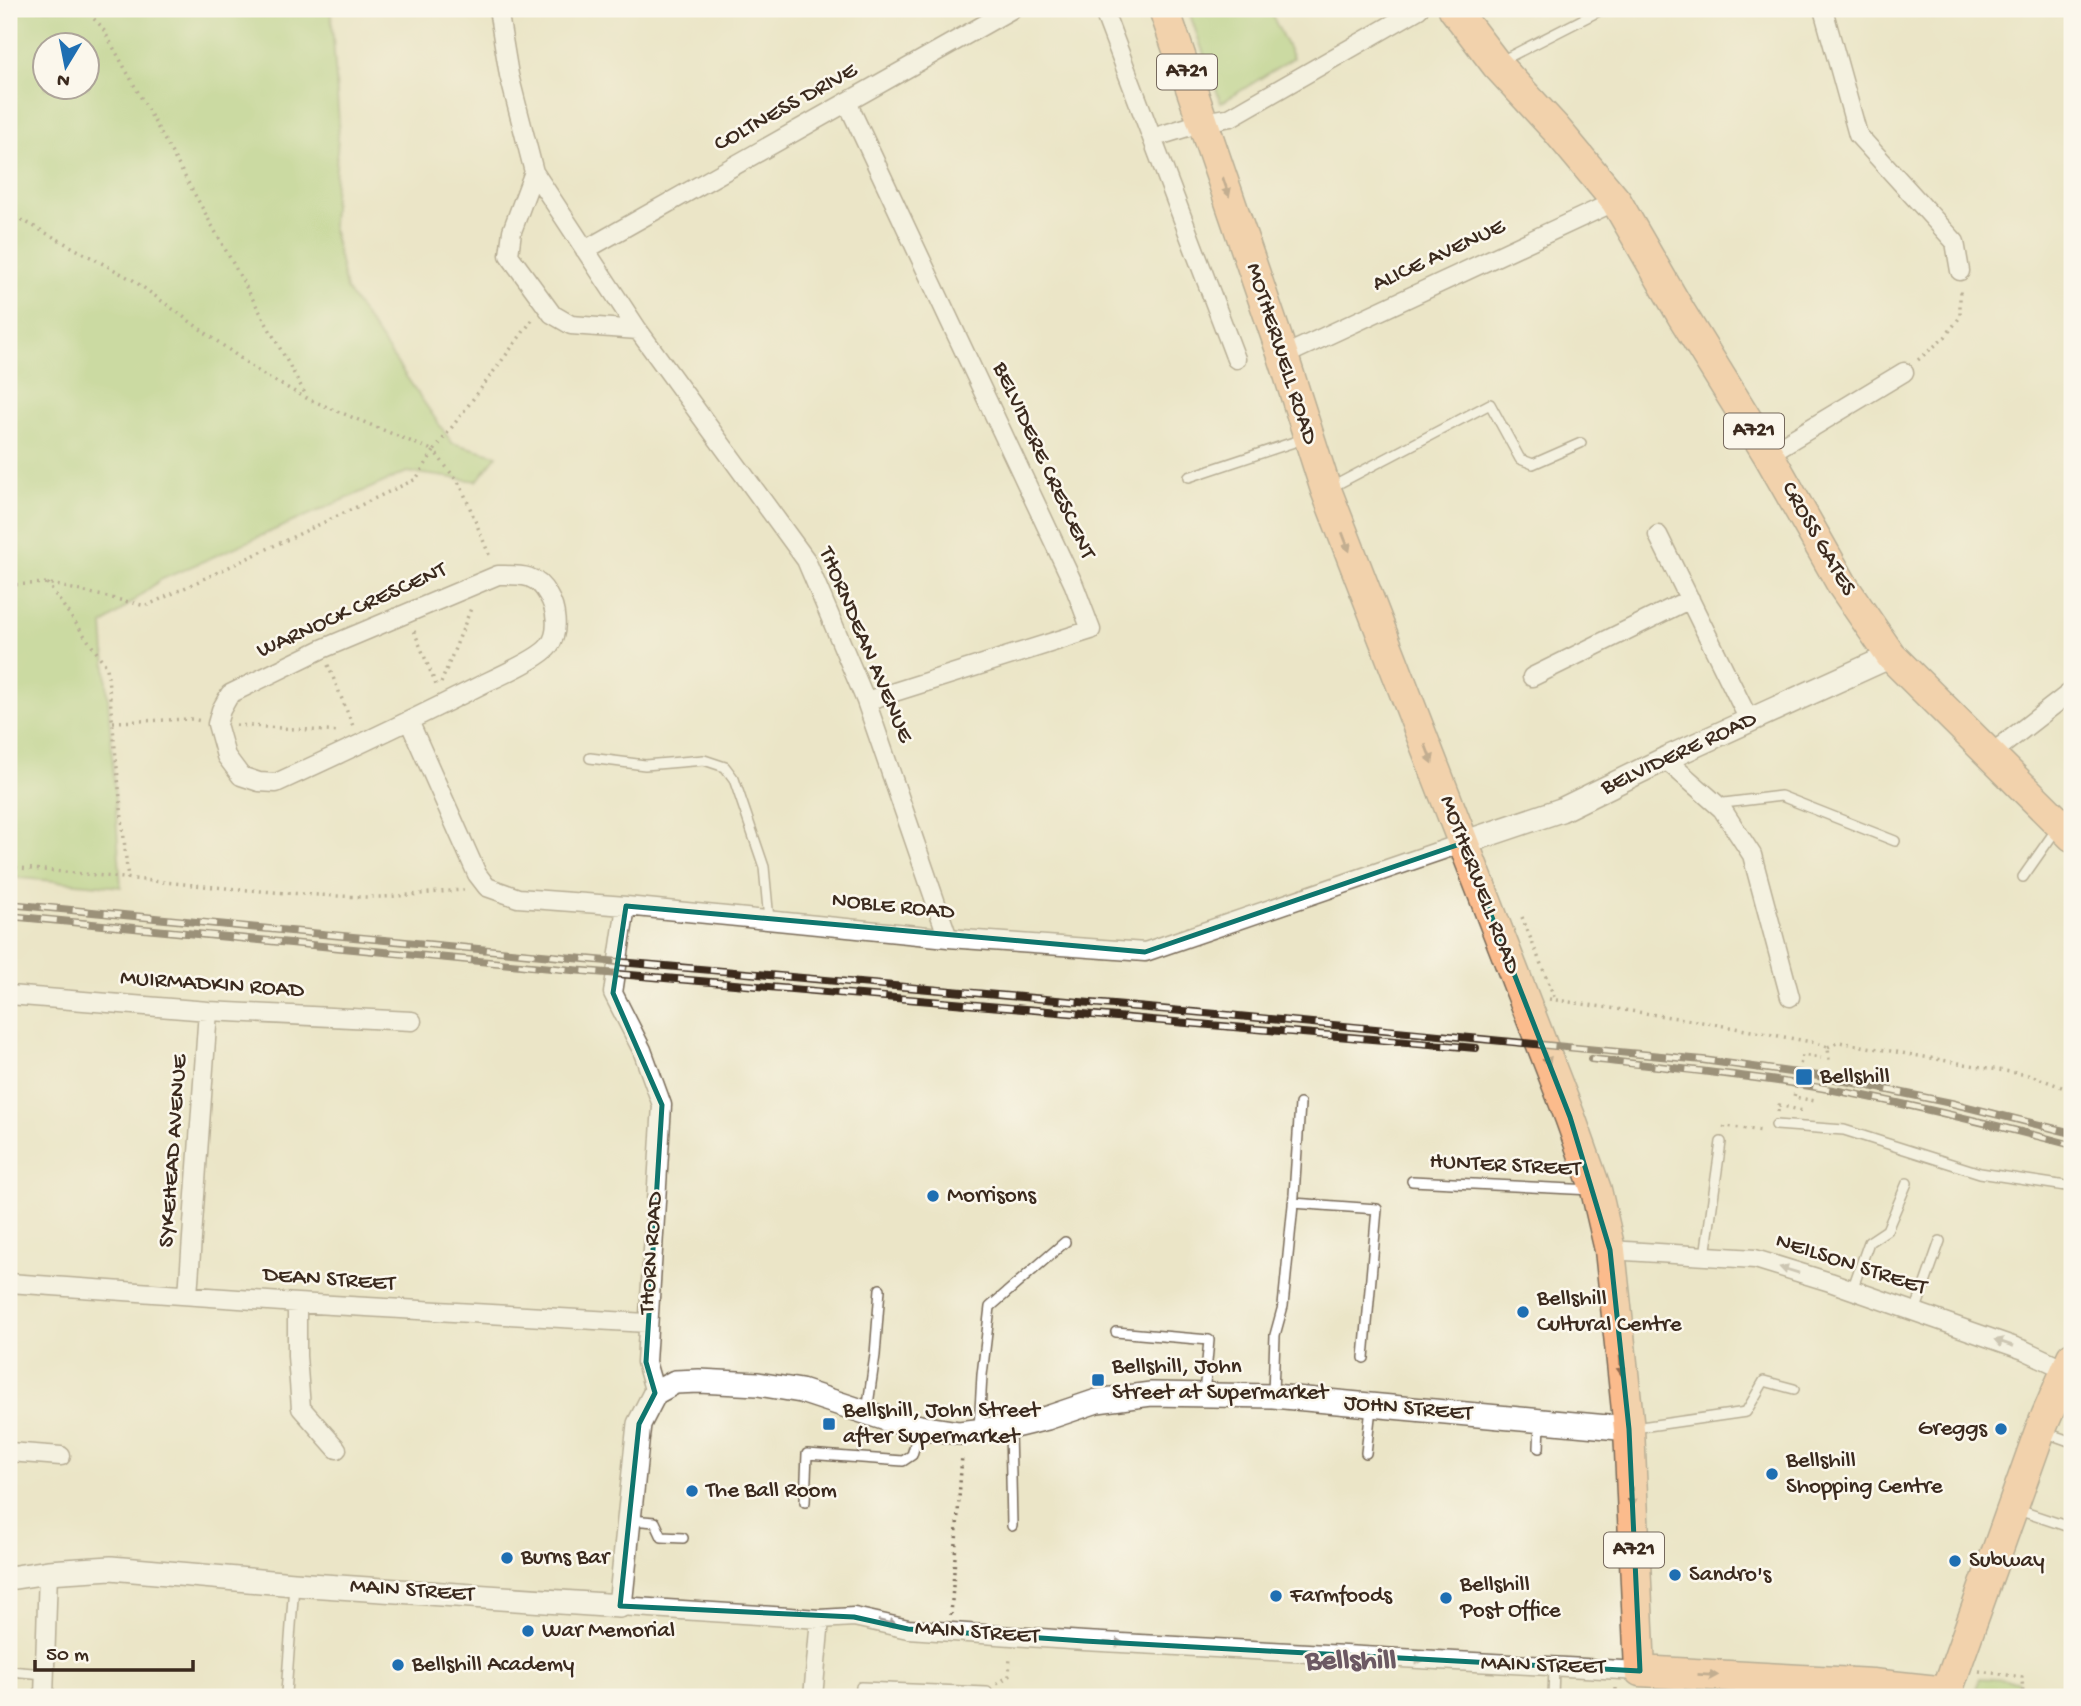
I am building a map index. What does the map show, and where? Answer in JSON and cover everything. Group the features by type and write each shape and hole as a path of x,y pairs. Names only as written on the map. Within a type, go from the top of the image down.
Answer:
{"main road":[{"name":"MOTHERWELL ROAD","path":"1164,9 1205,122 1326,490 1596,1190 1611,1250 1629,1429 1640,1671"},
{"name":"CROSS GATES","path":"1454,9 1496,64 1555,128 1616,201 1682,315 1768,454 1843,586 1891,656 2066,830"},
{"path":"1946,1695 2040,1431 2068,1373"},
{"name":"MAIN STREET","path":"1640,1671 1872,1684 1946,1695"}],"street":[{"name":"THORNDEAN AVENUE","path":"498,9 509,75 534,172 638,330 806,560 866,701 948,938"},
{"name":"COLTNESS DRIVE","path":"585,250 1012,9"},
{"name":"MOTHERWELL ROAD","path":"1103,9 1236,359"},
{"path":"1152,138 1231,117 1419,9"},
{"path":"1823,9 1858,135 1955,242 1960,271"},
{"name":"BELVIDERE CRESCENT","path":"847,102 1074,585 1091,630 866,701"},
{"path":"534,172 512,231 509,255 552,314 571,325 638,330"},
{"name":"ALICE AVENUE","path":"1283,356 1616,201"},
{"path":"1768,454 1904,372"},
{"path":"1658,535 1749,720"},
{"name":"WARNOCK CRESCENT","path":"498,575 524,575 542,583 552,601 556,618 555,633 549,646 522,664 409,721 276,783 259,782 241,776 226,756 217,724 221,709 230,694 322,649 407,613 498,575"},
{"path":"1531,677 1690,599"},
{"name":"BELVIDERE ROAD","path":"1463,843 1561,810 1665,759 1891,656"},
{"path":"1991,754 2072,691"},
{"path":"409,721 477,874 487,887"},
{"path":"1665,759 1722,809 1752,855 1790,997"},
{"name":"NOBLE ROAD","path":"487,887 518,898 948,938 1145,952 1463,843"},
{"name":"THORN ROAD","path":"626,906 613,993 642,1050 662,1105 646,1362 655,1393"},
{"name":"MUIRMADKIN ROAD","path":"9,995 208,1011 412,1021"},
{"name":"SYKEHEAD AVENUE","path":"188,1295 208,1011"},
{"name":"NEILSON STREET","path":"1611,1250 1755,1259 2024,1350 2068,1373"},
{"name":"DEAN STREET","path":"9,1283 647,1323"},
{"path":"297,1303 301,1408 337,1449"},
{"name":"JOHN STREET","path":"655,1393 676,1382 758,1384 801,1391 867,1414 920,1427 969,1431 1010,1427 1097,1401 1151,1394 1273,1396 1629,1429"},
{"path":"620,1606 639,1424 655,1393"},
{"path":"9,1452 61,1455"},
{"name":"MAIN STREET","path":"9,1578 48,1572 111,1568 294,1584 620,1606 820,1619 854,1617 908,1629 950,1632 1640,1671"},
{"path":"44,1697 48,1572"},
{"path":"813,1697 820,1619"}],"lane":[{"path":"1496,64 1604,9"},
{"path":"1326,490 1490,404 1520,459 1533,464 1581,443"},
{"path":"1189,477 1309,437"},
{"path":"590,758 645,765 704,760 725,767 734,779 764,867 769,920"},
{"path":"1716,804 1781,796 1895,841"},
{"path":"2023,877 2066,830"},
{"path":"1273,1396 1275,1335 1283,1306 1300,1104"},
{"path":"1776,1125 1844,1129 1980,1173 2072,1189"},
{"path":"1705,1256 1721,1142"},
{"name":"HUNTER STREET","path":"1412,1181 1596,1190"},
{"path":"1852,1290 1869,1242 1887,1230 1907,1183"},
{"path":"1293,1203 1377,1209 1364,1358"},
{"path":"1915,1312 1940,1241"},
{"path":"969,1431 982,1375 990,1307 1065,1242"},
{"path":"867,1414 880,1289"},
{"path":"1116,1332 1209,1340 1204,1394"},
{"path":"1629,1429 1746,1412 1764,1381 1794,1389"},
{"path":"1366,1453 1371,1406"},
{"path":"1539,1448 1540,1421"},
{"path":"805,1502 807,1454 903,1461 912,1455 920,1427"},
{"path":"1010,1427 1012,1526"},
{"path":"2040,1431 2072,1442"},
{"path":"2012,1508 2072,1528"},
{"path":"629,1520 654,1521 662,1537 683,1538"},
{"path":"288,1697 286,1693 294,1584"},
{"path":"1553,1668 1553,1697"},
{"path":"9,1671 46,1674"},
{"path":"860,1697 861,1687 987,1695"}],"path":[{"path":"84,9 102,27 308,399"},
{"path":"9,213 134,279 262,374 308,399 434,452 461,486 498,575"},
{"path":"1904,372 1945,337 1960,317 1960,271"},
{"path":"9,585 47,583 146,606 416,479 535,317 550,310"},
{"path":"47,583 107,667 128,879"},
{"path":"407,613 438,691 472,606"},
{"path":"322,649 361,744"},
{"path":"9,867 160,883 366,897 487,887"},
{"path":"1522,994 1691,1020 1828,1047 1839,1042 2033,1076 2072,1091"},
{"path":"1828,1047 1829,1060"},
{"path":"1815,1101 1794,1097 1802,1055 1821,1058"},
{"path":"1725,1126 1760,1132"},
{"path":"950,1632 963,1448 969,1431"},
{"path":"987,1695 1009,1675 1011,1636"},
{"path":"1977,1671 2022,1677 2023,1697"}],"highlighted area":[{"path":"1463,843 1570,1117 1610,1250 1629,1429 1640,1671 1084,1641 908,1629 854,1617 620,1606 639,1424 655,1393 646,1362 662,1105 613,993 626,906 1145,952"}],"green space":[{"path":"9,9 331,9 339,123 332,225 346,289 452,443 497,455 477,481 407,472 160,580 103,625 121,887 9,877"},
{"path":"1188,9 1269,9 1293,58 1221,103"},
{"path":"1980,1678 2019,1681 2016,1697 1973,1697"}],"railway":[{"path":"9,904 1703,1060 1826,1077 1951,1103 2072,1133"},
{"path":"9,916 572,970 1476,1048"},
{"path":"1591,1059 1839,1091 2072,1145"}],"place":[{"name":"Bellshill","path":"1804,1077"},
{"name":"Morrisons","path":"933,1196"},
{"name":"Bellshill Cultural Centre","path":"1523,1312"},
{"name":"Bellshill, John Street at Supermarket","path":"1098,1380"},
{"name":"Bellshill, John Street after Supermarket","path":"829,1424"},
{"name":"Greggs","path":"2001,1429"},
{"name":"Bellshill Shopping Centre","path":"1772,1474"},
{"name":"The Ball Room","path":"692,1491"},
{"name":"Burns Bar","path":"507,1558"},
{"name":"Subway","path":"1955,1561"},
{"name":"Sandro's","path":"1675,1575"},
{"name":"Farmfoods","path":"1276,1596"},
{"name":"Bellshill Post Office","path":"1446,1598"},
{"name":"War Memorial","path":"528,1631"},
{"name":"Bellshill Academy","path":"398,1665"}],"district":[{"name":"Bellshill","path":"1351,1662"}]}
